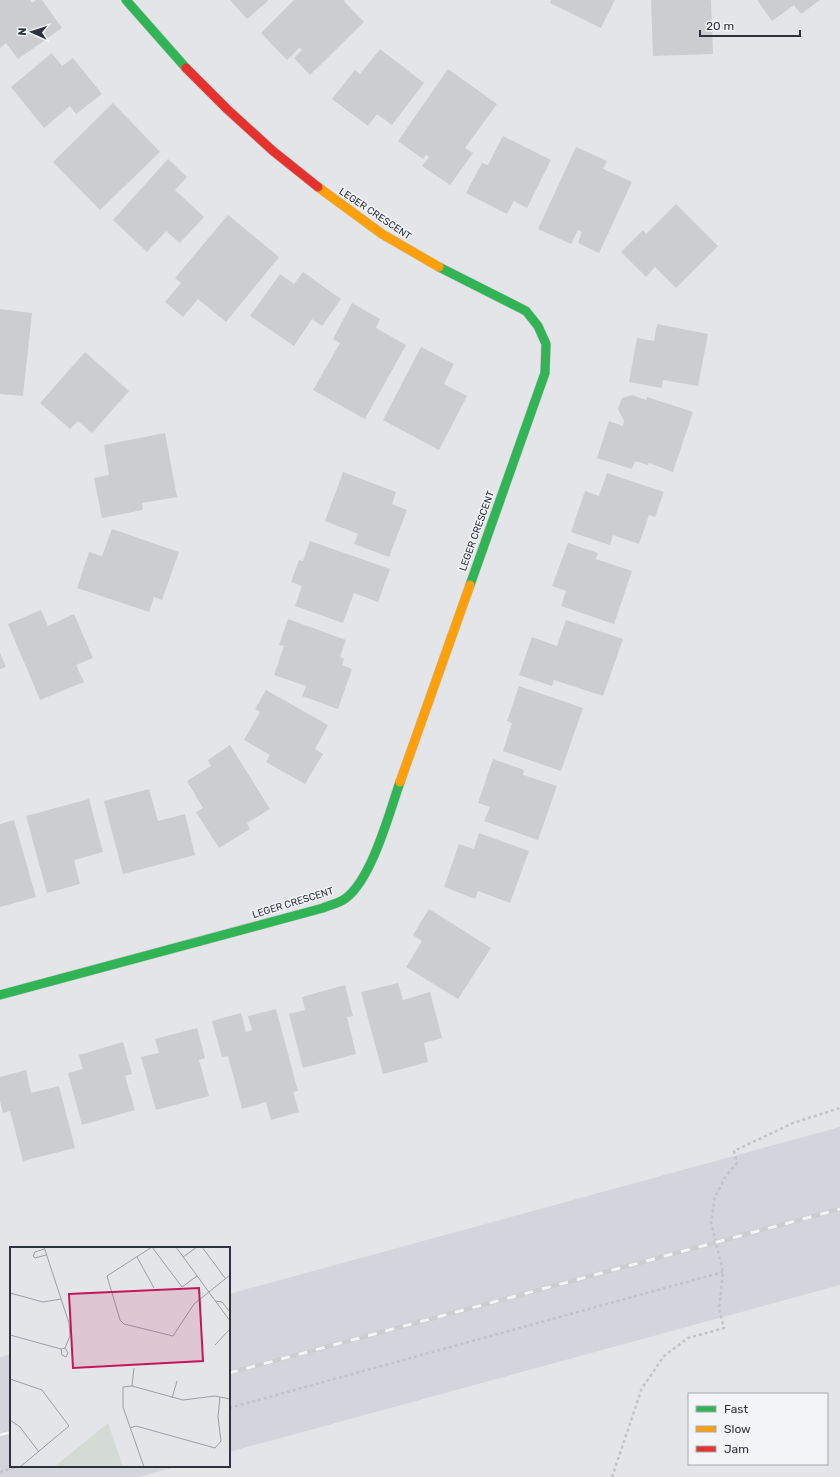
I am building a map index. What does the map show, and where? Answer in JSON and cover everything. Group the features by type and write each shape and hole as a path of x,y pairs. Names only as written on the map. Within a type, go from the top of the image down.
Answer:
{"street":[{"name":"LEGER CRESCENT","path":"0,995 323,908 344,899 355,888 370,866 545,373 546,344 538,326 526,311 453,275 382,234 324,192 273,151 227,109 181,62 126,0"}],"path":[{"path":"612,1477 642,1388 664,1356 688,1338 724,1328 719,1308 723,1272 711,1222 715,1197 726,1176 737,1162 734,1151 793,1123 840,1108"},
{"path":"230,1408 723,1272"},
{"path":"0,1472 17,1467"}],"shaded area":[{"path":"840,1127 840,1285 230,1452 230,1294"},
{"path":"10,1354 10,1467 175,1467 139,1477 0,1477 0,1357"}],"building":[{"path":"0,0 30,0 32,3 36,0 42,0 62,28 18,59 6,43 0,48"},
{"path":"230,0 269,0 247,19"},
{"path":"294,0 345,0 344,1 364,22 310,75 294,58 302,50 299,48 287,60 261,33"},
{"path":"551,0 615,0 601,28 550,3"},
{"path":"651,0 711,0 713,54 653,56"},
{"path":"757,0 820,0 801,14 794,5 772,21"},
{"path":"380,49 424,83 392,125 377,114 368,126 332,99 355,70 360,74"},
{"path":"52,53 62,66 73,58 102,94 76,114 70,106 44,128 11,87"},
{"path":"448,69 497,104 465,148 473,153 450,185 422,166 429,157 426,155 423,159 398,141"},
{"path":"113,103 160,152 100,210 53,162"},
{"path":"503,136 551,160 527,208 514,201 507,214 466,193 482,163 488,165"},
{"path":"576,147 607,161 603,169 632,182 599,253 578,243 582,232 578,230 571,244 538,229"},
{"path":"168,159 187,177 175,190 204,217 180,243 166,231 147,252 113,220"},
{"path":"676,204 718,246 676,288 655,267 646,277 621,252 643,230 646,234"},
{"path":"228,215 279,257 226,322 198,299 183,317 165,302 181,283 175,278"},
{"path":"303,272 341,299 322,326 312,319 294,346 250,316 280,274 294,284"},
{"path":"352,303 380,319 376,328 406,345 365,419 313,390 340,343 333,339"},
{"path":"0,309 32,313 23,396 0,394"},
{"path":"657,324 708,334 698,386 663,380 662,388 629,382 637,338 654,341"},
{"path":"421,347 454,364 444,384 467,396 439,450 383,420"},
{"path":"85,352 129,391 92,433 78,421 70,429 40,403"},
{"path":"632,395 646,400 647,397 693,412 673,472 649,463 648,465 635,461 632,469 597,458 609,421 623,426 624,421 618,409 622,398"},
{"path":"165,433 177,497 142,503 143,510 102,518 94,478 109,475 104,445"},
{"path":"343,472 396,492 392,504 407,510 389,557 354,544 358,534 325,521"},
{"path":"607,473 664,492 655,517 649,515 639,544 613,535 610,545 571,532 585,491 599,496"},
{"path":"112,529 179,552 162,600 154,597 149,612 77,588 89,552 102,556"},
{"path":"310,541 390,569 378,602 354,593 343,623 295,606 302,586 291,582 299,560 303,561"},
{"path":"568,543 598,553 596,559 632,571 614,624 561,606 566,591 552,586"},
{"path":"41,610 48,626 74,614 93,658 76,665 84,682 40,700 8,624"},
{"path":"288,619 346,640 340,657 344,659 342,665 352,669 338,709 302,696 306,686 274,675 284,646 279,645"},
{"path":"566,620 623,639 603,696 554,680 552,686 519,675 532,637 557,646"},
{"path":"0,653 6,667 0,669"},
{"path":"519,686 583,708 561,771 503,751 512,723 507,721"},
{"path":"266,690 328,725 315,749 323,754 305,784 266,762 270,755 244,740 260,712 255,709"},
{"path":"230,745 270,809 247,823 250,829 219,848 196,812 203,808 187,781 211,766 208,760"},
{"path":"493,759 524,770 523,775 557,786 538,840 484,821 490,807 478,803"},
{"path":"149,789 158,821 185,814 195,855 123,874 104,801"},
{"path":"89,799 103,852 74,860 80,884 47,893 26,816"},
{"path":"14,820 36,897 0,907 0,824"},
{"path":"479,833 529,851 510,903 478,891 475,899 444,887 459,844 474,849"},
{"path":"429,909 491,948 458,999 406,967 422,941 413,935"},
{"path":"398,983 403,1000 430,992 442,1038 424,1043 428,1062 383,1074 361,992"},
{"path":"345,985 353,1016 347,1017 356,1054 303,1068 289,1014 305,1010 302,997"},
{"path":"276,1009 298,1091 293,1092 299,1112 271,1120 266,1102 242,1109 228,1056 222,1057 212,1021 241,1013 246,1032 252,1030 248,1016"},
{"path":"197,1028 205,1058 199,1060 209,1096 156,1110 141,1057 159,1053 155,1039"},
{"path":"123,1042 132,1074 125,1076 135,1110 82,1125 68,1073 83,1069 79,1055"},
{"path":"26,1070 31,1093 59,1086 75,1148 23,1161 10,1111 3,1113 0,1101 0,1077"}],"railway":[{"path":"230,1373 840,1209"},
{"path":"0,1435 10,1432"}],"traffic: fast":[{"path":"126,0 186,68"},
{"path":"439,267 526,311 538,326 546,344 545,373 470,585"},
{"path":"0,995 323,908 341,901 355,889 372,861 400,782"}],"traffic: slow":[{"path":"318,187 382,234 439,267"},
{"path":"400,782 470,585"}],"traffic: jam":[{"path":"186,68 227,109 273,151 318,187"}]}
